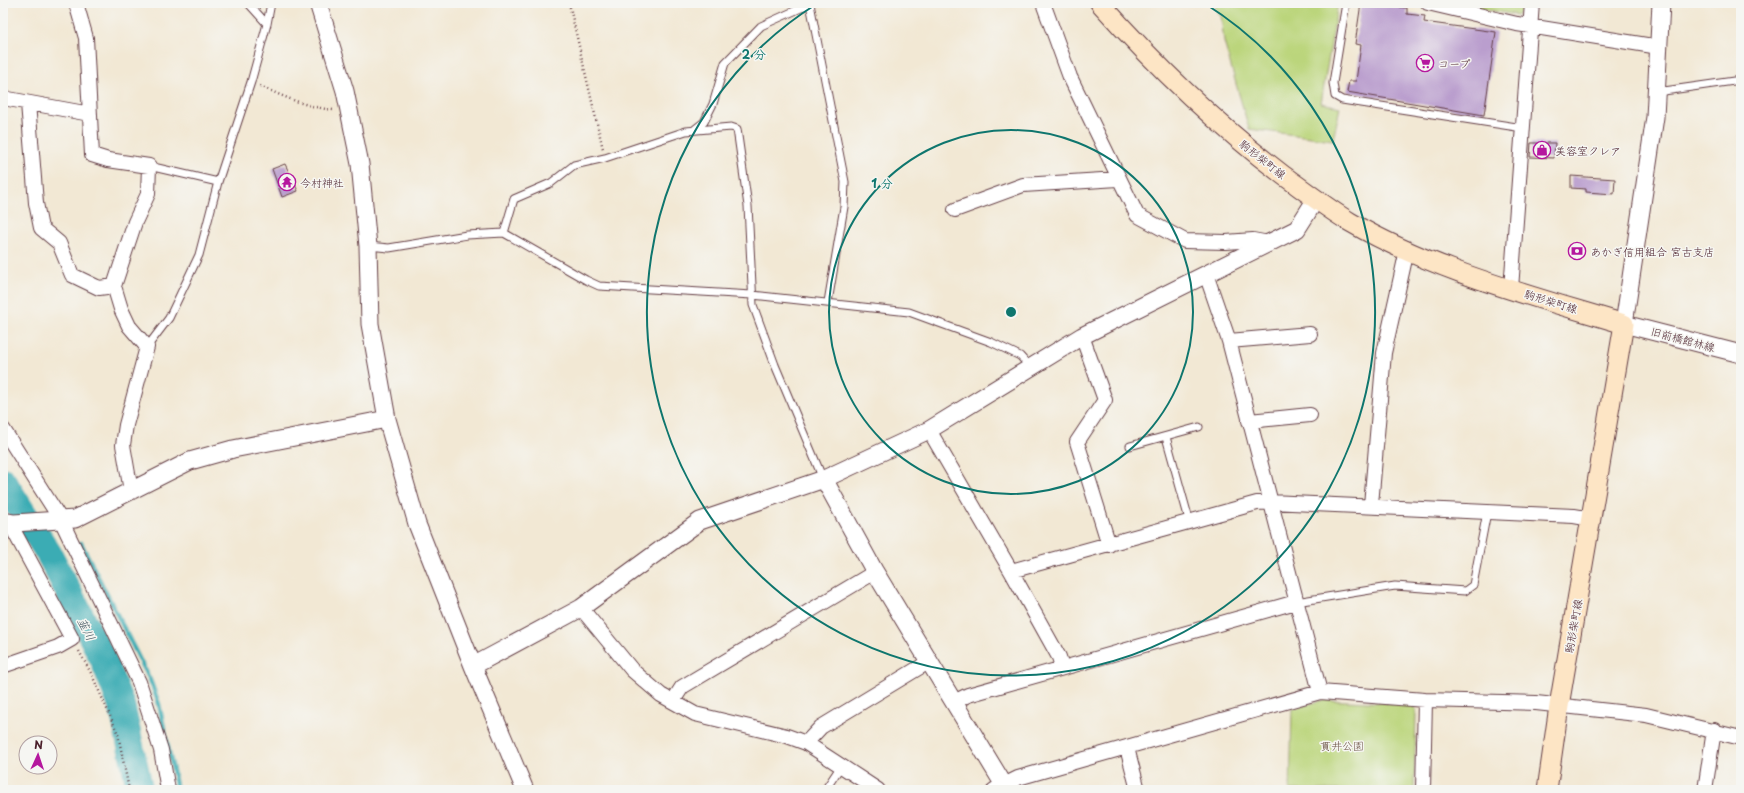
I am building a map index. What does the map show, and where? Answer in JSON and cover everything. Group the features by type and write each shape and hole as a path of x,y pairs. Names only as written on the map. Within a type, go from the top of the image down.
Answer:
{"main road":[{"name":"駒形柴町線","path":"1100,3 1156,64 1212,118 1258,156 1350,222 1406,250 1432,261 1511,289 1624,324 1559,706 1547,790"}],"street":[{"path":"76,3 86,38 92,155 108,160 149,166 148,194 135,222 114,286 121,309 129,326 148,347 126,425 123,445 131,492"},
{"path":"318,3 346,91 360,164 368,246 370,324 387,419 417,524 473,666 525,790"},
{"path":"1043,3 1070,77 1118,179 1137,215 1185,241 1226,242 1253,240 1269,243"},
{"path":"1428,3 1530,25 1659,47"},
{"path":"1511,289 1532,3"},
{"path":"1624,324 1655,117 1661,3"},
{"path":"3,98 90,114"},
{"path":"28,103 36,203 41,228 58,243 72,276 99,288 114,286"},
{"path":"955,210 1023,185 1118,179"},
{"path":"473,666 581,608 700,521 824,479 929,430 1082,336 1297,229 1316,199"},
{"path":"1371,505 1384,353 1406,250"},
{"path":"1206,274 1229,341 1320,692"},
{"name":"旧前橋館林線","path":"1624,324 1741,354"},
{"path":"1229,341 1310,334"},
{"path":"1082,336 1105,400 1078,442 1109,545"},
{"path":"1249,421 1310,415"},
{"path":"3,666 58,647 72,639 9,522 75,519 190,461 233,449 387,419"},
{"path":"3,428 58,520 139,682 160,750 168,790"},
{"path":"929,430 1011,571 1059,657 1062,667"},
{"path":"824,479 875,572 930,661 1002,788 1018,778 1320,692 1425,700 1536,703 1646,715 1714,730 1741,738"},
{"path":"1011,571 1190,523 1256,503 1270,502 1371,505 1574,516 1591,519"},
{"path":"673,701 682,687 875,572"},
{"path":"954,702 968,695 1062,667 1296,602"},
{"path":"581,608 632,670 649,686 673,701 695,714 787,736 806,743 878,790"},
{"path":"806,743 821,727 930,661"},
{"path":"1423,790 1425,700"},
{"path":"1705,790 1714,730"},
{"path":"1127,748 1138,790"}],"lane":[{"path":"248,3 267,24"},
{"path":"148,347 169,318 199,255 218,182 251,82 267,24 271,3"},
{"path":"695,129 704,122 713,104 725,64 761,26 811,3 845,187 844,207 828,302"},
{"path":"1346,3 1332,83 1335,96 1342,100 1523,128"},
{"path":"1656,92 1741,80"},
{"path":"504,234 514,199 551,183 574,165 605,158 695,129 731,127 737,129 748,206 752,254 753,305 775,365 824,479"},
{"path":"149,166 218,182"},
{"path":"368,246 389,248 467,235 504,234 599,286 752,295 828,302 909,312 929,318 990,342 1020,356 1030,368"},
{"path":"1130,446 1199,427"},
{"path":"1166,437 1190,523"},
{"path":"1296,602 1395,586 1465,591 1473,584 1487,512"},
{"path":"825,790 841,766"}],"path":[{"path":"569,3 605,158"},
{"path":"251,82 289,100 322,109 350,112"},
{"path":"72,639 92,675 118,734 129,790"}],"green space":[{"path":"1215,3 1338,3 1321,103 1340,107 1333,140 1249,129 1224,42 1221,16 1216,10"},
{"path":"1446,3 1524,3 1523,10 1517,15"},
{"name":"貫井公園","path":"1323,700 1412,704 1416,711 1414,790 1290,790 1292,709"}],"building":[{"name":"コープ","path":"1361,3 1407,8 1407,14 1425,16 1424,22 1496,32 1484,115 1347,92 1349,81 1356,81 1361,45 1355,44"},
{"name":"美容室クレア","path":"1531,143 1555,143 1554,158 1530,157"},
{"name":"今村神社","path":"285,164 298,191 282,197 272,169"},
{"path":"1571,176 1615,179 1614,194 1586,192 1586,189 1571,188"}],"waterway":[{"name":"韮川","path":"3,481 49,554 103,659 122,707 140,790"},
{"path":"81,543 150,680 159,704 177,790"}],"place":[{"name":"コープ","path":"1425,63"},
{"name":"美容室クレア","path":"1542,150"},
{"name":"今村神社","path":"287,182"},
{"name":"あかぎ信用組合 宮古支店","path":"1577,251"}]}
